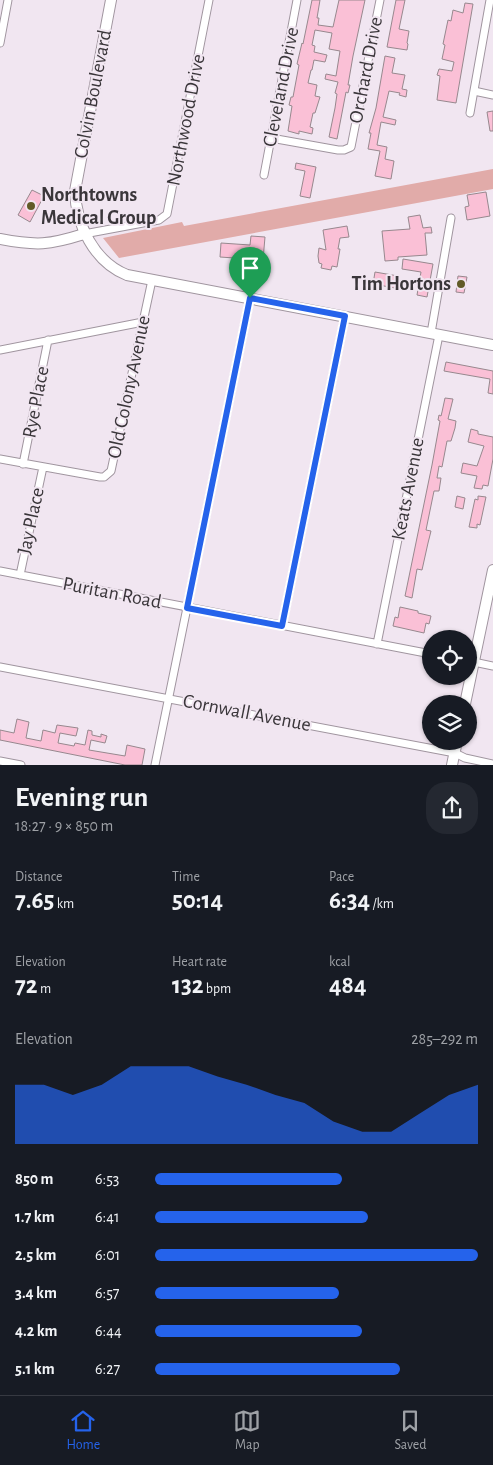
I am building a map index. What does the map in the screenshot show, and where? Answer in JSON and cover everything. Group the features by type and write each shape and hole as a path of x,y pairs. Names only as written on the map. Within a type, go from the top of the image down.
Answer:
{"street":[{"path":"0,43 8,0"},
{"name":"Colvin Boulevard","path":"111,0 76,180 77,208 84,234 113,268 127,275 493,345"},
{"name":"Northwood Drive","path":"84,234 159,220 167,214 209,0"},
{"name":"Cleveland Drive","path":"264,175 297,0"},
{"name":"Orchard Drive","path":"271,138 344,150 351,147 380,0"},
{"path":"470,113 490,0"},
{"path":"474,91 493,95"},
{"name":"Keats Avenue","path":"377,644 435,334 451,218"},
{"path":"0,239 39,245 84,234"},
{"name":"Old Colony Avenue","path":"0,459 100,477 111,471 152,280"},
{"path":"155,765 250,298"},
{"path":"282,626 345,316"},
{"path":"0,350 143,322"},
{"name":"Rye Place","path":"23,464 48,340"},
{"name":"Jay Place","path":"20,575 43,467"},
{"path":"477,637 493,570"},
{"name":"Puritan Road","path":"0,572 422,652"},
{"path":"477,663 493,666"},
{"name":"Cornwall Avenue","path":"0,667 455,753 464,758 493,764"},
{"path":"452,765 456,750"},
{"path":"0,761 21,765"}],"shaded area":[{"path":"493,169 493,189 119,258 103,238 182,222 184,226"}],"building":[{"path":"312,0 320,0 317,18 319,18 318,25 333,27 339,0 365,0 353,56 348,85 350,85 348,93 346,92 337,139 329,137 338,82 325,79 326,74 336,76 340,51 329,49 332,33 315,30 312,45 315,46 314,52 327,55 325,62 314,60 308,83 317,85 315,96 320,97 315,113 313,113 310,127 313,128 312,134 299,131 299,134 288,131 292,106 289,105 291,97 293,97 299,65 297,64"},
{"path":"396,0 405,0 399,29 409,31 407,50 387,47"},
{"path":"465,3 473,4 456,103 437,100 440,76 437,75 439,69 452,71 454,62 442,59 448,20 451,21 453,10 463,13"},
{"path":"385,56 395,58 392,73 405,75 402,89 407,90 406,97 399,95 400,93 389,91 383,117 396,120 395,125 381,122 377,145 387,147 385,159 394,161 391,179 375,176 380,151 368,149 371,133 369,133 376,108"},
{"path":"493,111 493,131 490,131 487,112"},
{"path":"296,163 316,167 310,198 300,196 305,171 295,169"},
{"name":"Northtowns Medical Group","path":"32,190 44,196 30,222 18,215"},
{"path":"486,192 490,216 467,220 465,207 469,206 467,195"},
{"path":"420,215 423,228 431,227 432,233 425,233 427,255 398,257 398,260 385,261 382,231 410,229 408,217"},
{"path":"347,226 349,237 340,238 337,267 332,266 331,270 321,268 322,264 319,263 318,256 319,248 326,250 323,230"},
{"path":"251,236 265,237 263,260 220,257 221,243 250,245"},
{"path":"403,259 433,264 427,297 417,295 421,272 402,269"},
{"path":"375,272 398,276 395,288 373,284"},
{"name":"Tim Hortons","path":"458,276 467,277 464,293 456,292"},
{"path":"446,362 493,371 493,394 488,393 490,379 444,371"},
{"path":"445,398 453,399 448,419 456,421 455,428 451,441 447,441 442,467 439,466 437,478 441,478 439,491 434,491 426,530 431,531 422,570 417,569 412,598 405,596 432,465 440,421 438,420 439,415 441,416"},
{"path":"471,429 478,431 478,434 493,437 493,459 488,486 483,485 482,489 474,488 477,476 461,473 463,463 477,466 484,446 468,442"},
{"path":"457,496 465,498 463,509 455,507"},
{"path":"478,496 486,497 480,525 477,524 477,528 469,527 475,499 478,500"},
{"path":"400,607 431,616 429,624 426,623 422,633 393,626 395,617 398,618"},
{"path":"17,719 29,722 26,738 41,741 43,730 55,733 57,725 78,728 76,736 60,733 58,743 74,746 75,743 85,745 88,730 92,731 92,735 101,737 101,734 107,736 105,743 91,740 89,750 125,756 127,745 145,749 142,765 125,765 0,740 0,730 14,733"}],"place":[{"name":"Northtowns Medical Group","path":"31,206"},
{"name":"Tim Hortons","path":"461,284"}],"route":[{"path":"250,298 345,316 282,626 187,608 250,298"}]}
